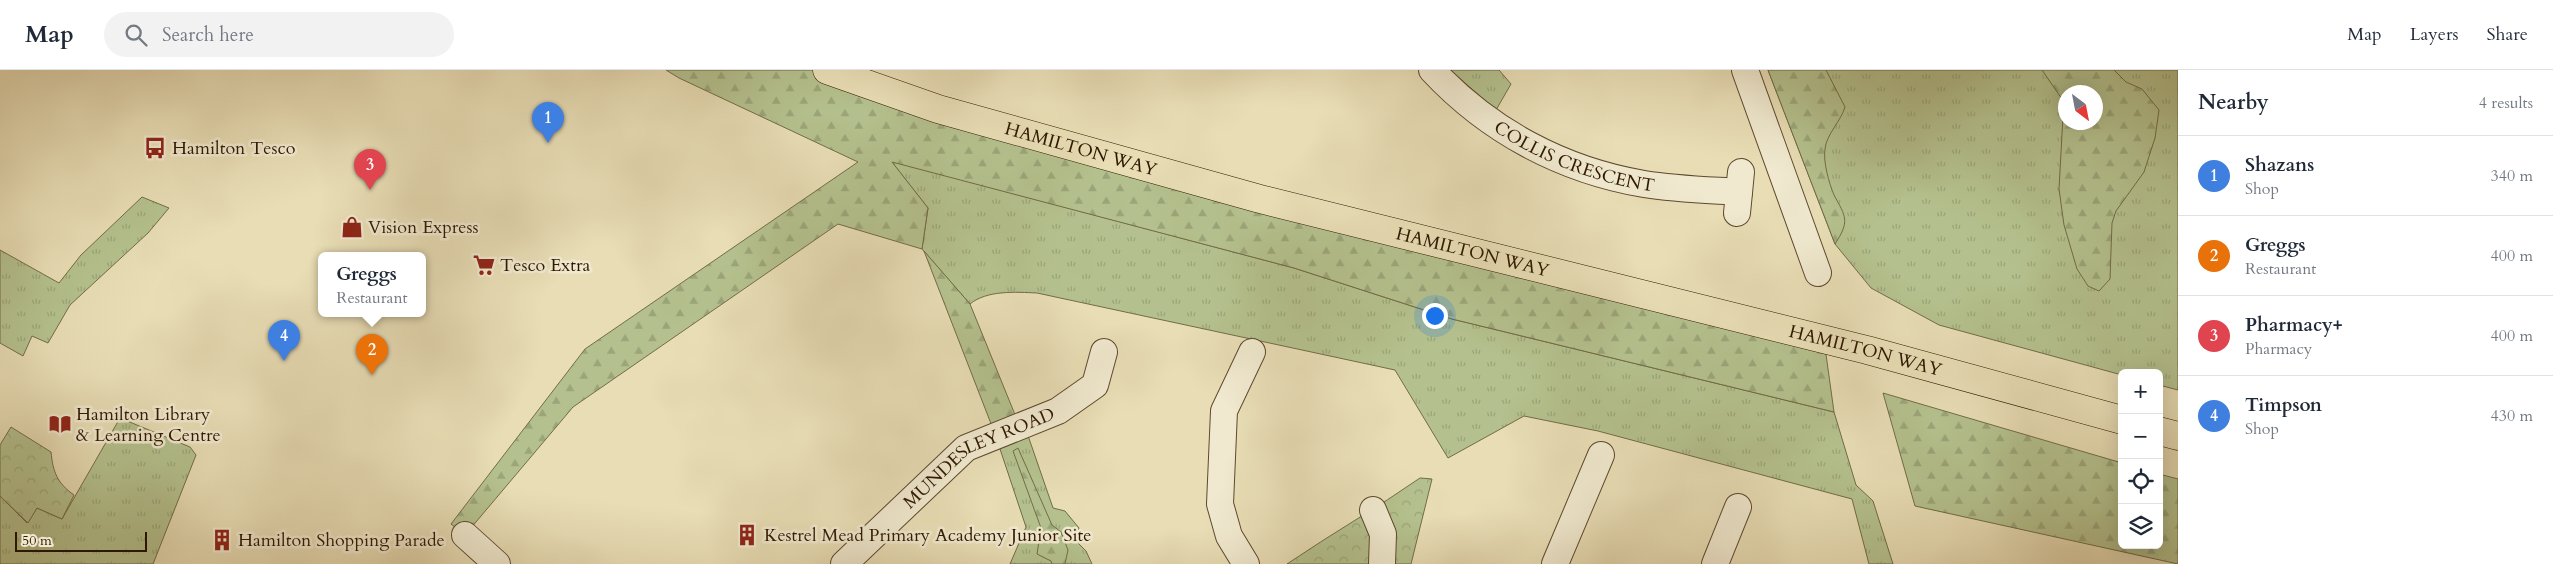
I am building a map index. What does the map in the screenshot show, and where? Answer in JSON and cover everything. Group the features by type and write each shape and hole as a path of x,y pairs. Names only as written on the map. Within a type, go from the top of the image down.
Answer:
{"highway":[{"name":"HAMILTON WAY","path":"827,70 938,109 1260,199 1867,350 2118,419"},
{"path":"2163,431 2178,436"}],"street":[{"name":"COLLIS CRESCENT","path":"1432,70 1485,118 1513,136 1568,163 1604,175 1645,184 1739,192"},
{"path":"1745,70 1818,273"},
{"name":"MUNDESLEY ROAD","path":"844,564 966,448 1058,411 1095,384 1104,352"},
{"path":"1246,564 1229,536 1220,504 1224,411 1252,352"},
{"path":"1555,564 1601,455"},
{"path":"1715,564 1738,507"},
{"path":"1372,510 1383,534 1382,564"},
{"path":"465,535 496,564"}],"green space":[{"path":"666,70 836,70 1824,340 1834,412 1452,319 1294,268 892,162 928,208 922,249 838,224 573,407 465,535 451,524 585,349 858,162 679,78"},
{"path":"1450,70 1499,70 1511,84 1496,110"},
{"path":"1768,70 2178,70 2178,390 2163,386 2163,369 2118,369 2118,374 1939,325 1871,288 1835,244"},
{"path":"1768,70 1826,70 1845,107 1828,138 1825,154 1830,185 1845,219 1843,230 1835,244"},
{"path":"2042,70 2114,70 2126,82 2142,89 2159,110 2155,138 2144,172 2116,211 2112,223 2110,279 2099,291 2088,286 2077,269 2064,225 2059,189 2062,130 2103,130 2103,85 2058,85 2058,93"},
{"path":"891,161 1294,268 1452,319 1834,412 1856,485 1873,501 1893,564 1869,564 1852,499 1598,431 1524,416 1448,458 1395,370 1037,293 1011,292 993,294 977,299 970,304 922,249 928,208"},
{"path":"142,197 169,208 148,233 70,305 48,343 32,336 23,356 0,343 0,250 59,283 81,255"},
{"path":"924,251 970,304 1018,422 995,434"},
{"path":"1883,393 2118,462 2118,549 2163,549 2163,475 2178,479 2178,564 1915,506"},
{"path":"120,418 190,447 196,455 153,564 0,564 0,496 27,523 37,508 62,519"},
{"path":"1024,424 1053,508 1065,511 1079,528 1075,540 1086,551 1092,564 1010,564 1026,527 997,440"},
{"path":"11,427 51,452 57,476 74,495 62,519 37,508 28,523 0,496 0,445"},
{"path":"1018,448 1052,525 1061,532 1068,550 1065,564 1052,564 1051,561 1037,554 1041,528 1013,451"},
{"path":"1420,478 1432,479 1411,564 1287,564 1387,500"}],"place":[{"name":"Shazans","path":"548,143"},
{"name":"Hamilton Tesco","path":"155,148"},
{"name":"Pharmacy+","path":"370,190"},
{"name":"Vision Express","path":"352,227"},
{"name":"Tesco Extra","path":"484,265"},
{"name":"Timpson","path":"284,361"},
{"name":"Greggs","path":"372,375"},
{"name":"Hamilton Library & Learning Centre","path":"60,424"},
{"name":"Kestrel Mead Primary Academy Junior Site","path":"747,535"},
{"name":"Hamilton Shopping Parade","path":"222,540"}]}
